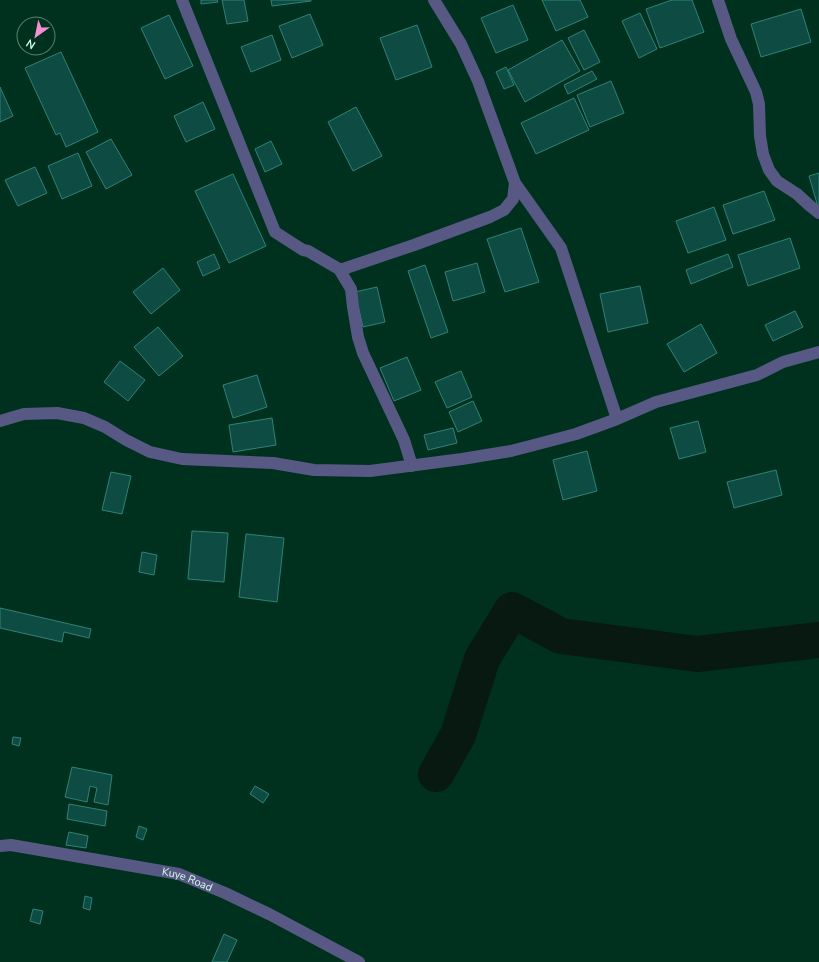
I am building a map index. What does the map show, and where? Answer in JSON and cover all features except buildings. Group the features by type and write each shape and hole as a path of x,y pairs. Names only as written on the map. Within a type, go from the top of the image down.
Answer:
{"street":[{"path":"182,0 275,232 303,250 308,251 339,269 351,289 358,337 363,353 404,440 412,466"},
{"path":"434,0 461,44 475,75 515,183 560,248 617,419"},
{"path":"718,0 731,39 756,92 763,154 769,170 777,180 797,194 819,213"},
{"path":"339,269 343,269 414,245 504,210 513,199 515,183"},
{"path":"0,421 24,414 57,413 84,418 105,427 150,452 182,459 273,463 314,470 370,471 511,451 576,434 617,419 656,402 756,374 783,362 819,352"},
{"name":"Kuye Road","path":"0,846 11,845 180,874 270,914 359,962"}],"waterway":[{"path":"436,774 458,735 482,659 512,610 561,636 697,654 819,640"}]}
